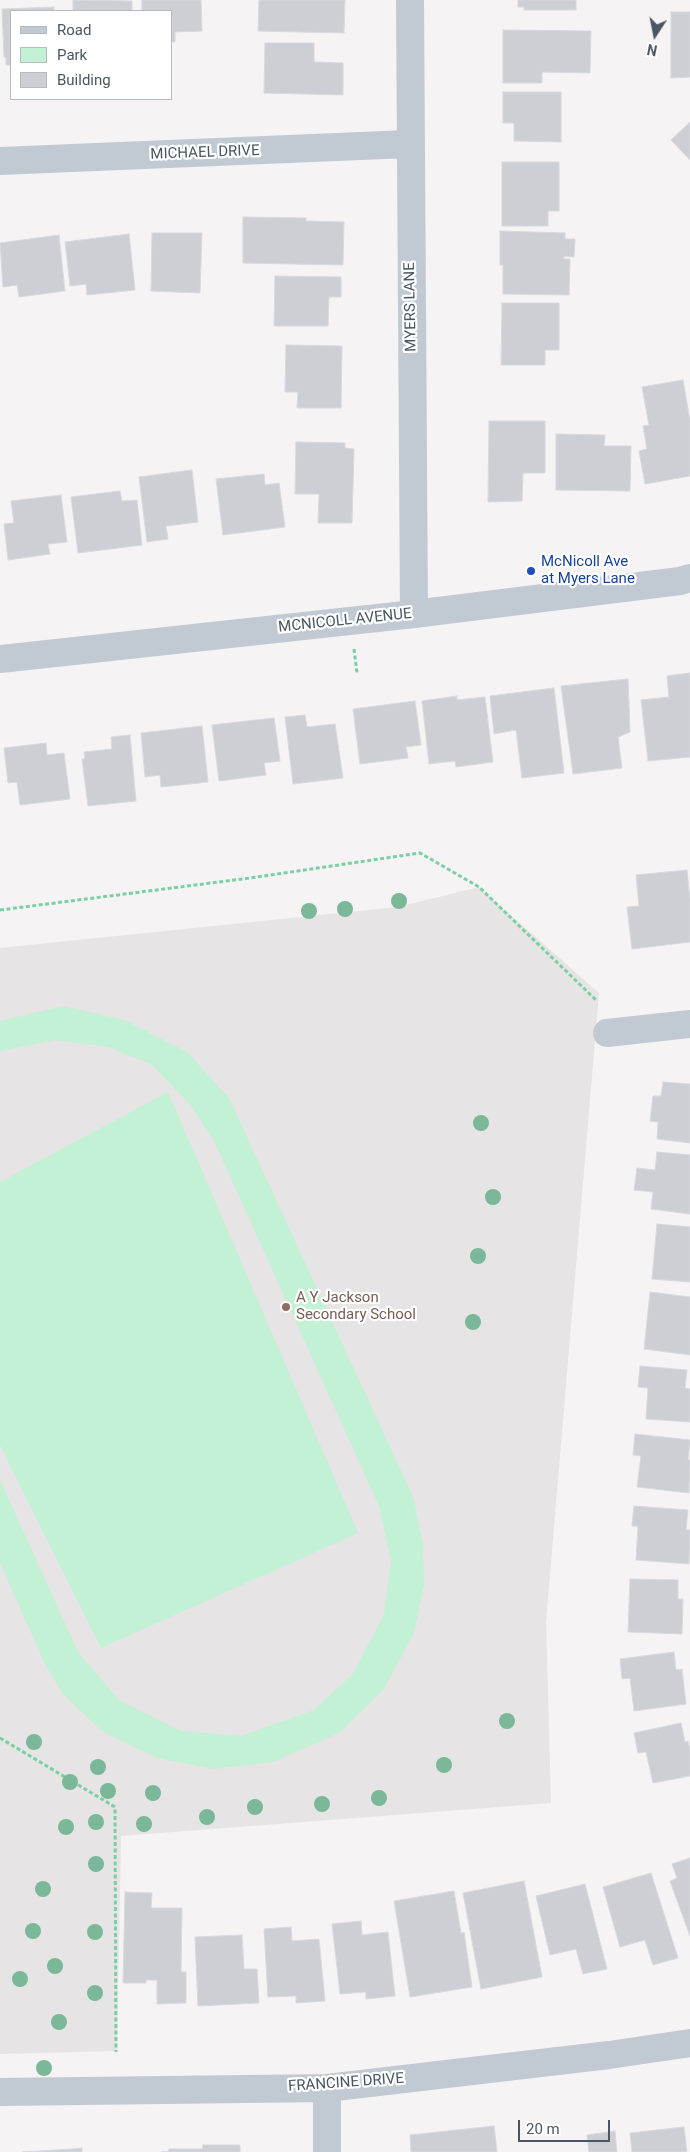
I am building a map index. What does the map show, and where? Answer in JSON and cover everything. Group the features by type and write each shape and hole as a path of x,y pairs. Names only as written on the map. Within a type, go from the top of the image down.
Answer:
{"street":[{"name":"MYERS LANE","path":"410,0 409,144 414,614"},
{"name":"MICHAEL DRIVE","path":"0,161 409,144"},
{"name":"MCNICOLL AVENUE","path":"0,659 414,614 680,581 690,578"},
{"path":"607,1033 690,1024"},
{"name":"FRANCINE DRIVE","path":"0,2092 327,2088 609,2055 690,2043"},
{"path":"327,2088 327,2152"}],"path":[{"path":"0,910 250,878 420,853 478,887 596,1000"},
{"path":"0,1738 115,1807 116,2052"}],"shaded area":[{"name":"A Y Jackson Secondary School","path":"479,887 599,993 546,1622 551,1803 121,1836 117,2051 0,2054 0,948 398,907"}],"green space":[{"path":"63,1006 124,1020 187,1052 229,1098 414,1499 423,1545 424,1585 414,1633 383,1690 339,1733 273,1762 214,1769 157,1758 103,1732 63,1694 45,1664 0,1563 0,1480 78,1652 119,1700 181,1731 241,1736 314,1710 352,1675 384,1615 391,1561 379,1506 215,1143 190,1104 152,1065 109,1047 55,1040 0,1051 0,1021"},
{"path":"168,1092 358,1533 101,1648 0,1445 0,1182"}],"building":[{"path":"73,0 132,1 132,10 73,10"},
{"path":"142,0 201,0 202,31 175,32 175,42 172,42 172,10 142,10"},
{"path":"259,0 345,0 344,33 258,31"},
{"path":"518,0 576,0 576,10 524,10 524,7 518,7"},
{"path":"54,7 54,10 10,10 10,65 6,65 6,58 4,57 2,9"},
{"path":"671,12 690,12 690,77 671,78"},
{"path":"503,30 591,31 590,73 542,72 542,83 503,83"},
{"path":"265,43 314,43 314,62 343,63 343,95 264,93"},
{"path":"503,92 561,92 561,142 514,141 514,123 503,123"},
{"path":"690,122 690,160 671,140"},
{"path":"502,162 559,162 559,211 548,211 548,226 502,226"},
{"path":"243,217 306,218 306,221 344,222 343,265 243,263"},
{"path":"500,231 565,233 565,239 575,239 574,257 564,256 564,259 570,259 569,295 503,294 503,265 500,265"},
{"path":"152,233 202,233 200,293 151,291"},
{"path":"129,234 135,290 87,295 86,284 70,286 65,242"},
{"path":"59,235 65,291 19,297 17,285 3,287 0,243"},
{"path":"275,276 341,277 341,297 329,297 328,326 274,326"},
{"path":"502,303 559,303 559,350 545,350 545,365 501,365"},
{"path":"286,345 342,346 341,408 297,408 298,392 285,392"},
{"path":"683,380 690,421 690,476 645,484 639,451 647,449 643,426 649,425 642,387"},
{"path":"489,421 545,421 545,473 523,473 522,501 488,502"},
{"path":"556,434 605,435 604,446 631,446 630,491 556,490"},
{"path":"296,442 345,443 345,448 354,449 352,523 318,523 319,494 295,494"},
{"path":"192,470 198,522 166,526 168,539 147,542 139,477"},
{"path":"264,474 265,485 279,483 285,527 223,535 216,479"},
{"path":"120,491 122,501 137,500 142,545 78,553 71,497"},
{"path":"61,495 67,542 48,544 50,554 8,560 4,524 14,523 11,501"},
{"path":"690,673 690,757 648,761 641,700 669,697 667,676"},
{"path":"628,679 630,732 618,737 622,768 573,774 561,686"},
{"path":"554,688 564,773 522,778 516,730 494,734 490,696"},
{"path":"457,696 457,700 485,697 493,762 456,767 455,761 429,764 422,701"},
{"path":"415,701 421,745 406,747 408,758 360,764 353,709"},
{"path":"305,715 307,727 335,724 343,778 293,784 285,717"},
{"path":"274,718 280,761 264,763 266,775 219,781 212,725"},
{"path":"202,726 208,782 161,787 160,775 145,777 141,733"},
{"path":"130,735 136,801 88,806 82,759 85,759 84,752 112,749 111,737"},
{"path":"46,743 47,755 64,753 70,799 20,805 17,782 8,783 4,748"},
{"path":"687,870 690,900 690,942 632,949 627,907 639,906 636,875"},
{"path":"663,1082 690,1084 690,1143 657,1139 658,1122 650,1121 653,1096 661,1096"},
{"path":"657,1152 690,1155 690,1214 651,1209 653,1192 634,1190 637,1168 655,1170"},
{"path":"657,1224 690,1227 690,1282 652,1279"},
{"path":"650,1292 690,1297 690,1355 644,1349"},
{"path":"640,1366 687,1370 685,1388 690,1389 690,1422 646,1419 648,1388 638,1387"},
{"path":"635,1434 690,1440 688,1460 690,1460 689,1493 637,1487 641,1456 633,1455"},
{"path":"634,1506 688,1510 686,1530 690,1530 689,1564 636,1560 638,1526 632,1526"},
{"path":"630,1579 678,1580 678,1599 683,1599 682,1634 628,1632"},
{"path":"674,1652 676,1670 682,1669 686,1704 634,1711 630,1678 622,1679 620,1659"},
{"path":"681,1723 685,1742 688,1741 690,1750 690,1776 653,1783 646,1752 638,1753 634,1733"},
{"path":"690,1858 690,1936 670,1881 677,1878 672,1864"},
{"path":"651,1873 678,1958 653,1965 645,1940 620,1947 603,1887"},
{"path":"524,1881 542,1977 481,1989 463,1893"},
{"path":"585,1884 607,1969 583,1974 576,1949 550,1955 536,1896"},
{"path":"454,1891 461,1933 464,1932 472,1987 410,1997 394,1901"},
{"path":"125,1892 152,1893 151,1908 182,1908 181,1972 186,1972 186,2003 157,2004 157,1980 146,1980 146,1983 123,1983"},
{"path":"361,1921 362,1935 388,1932 395,1996 366,1999 366,1992 340,1994 332,1924"},
{"path":"291,1927 292,1941 319,1939 325,2001 296,2003 296,1996 268,1997 264,1929"},
{"path":"242,1935 244,1969 257,1969 259,2003 198,2006 195,1937"},
{"path":"494,2126 497,2152 411,2152 410,2135"},
{"path":"684,2127 687,2152 632,2152 630,2133"},
{"path":"615,2131 617,2152 589,2152 587,2135"},
{"path":"203,2145 240,2145 240,2152 168,2152 169,2149 202,2149"},
{"path":"82,2148 82,2152 22,2152 73,2149"}],"place":[{"name":"McNicoll Ave at Myers Lane","path":"531,571"},
{"name":"A Y Jackson Secondary School","path":"286,1307"}]}
